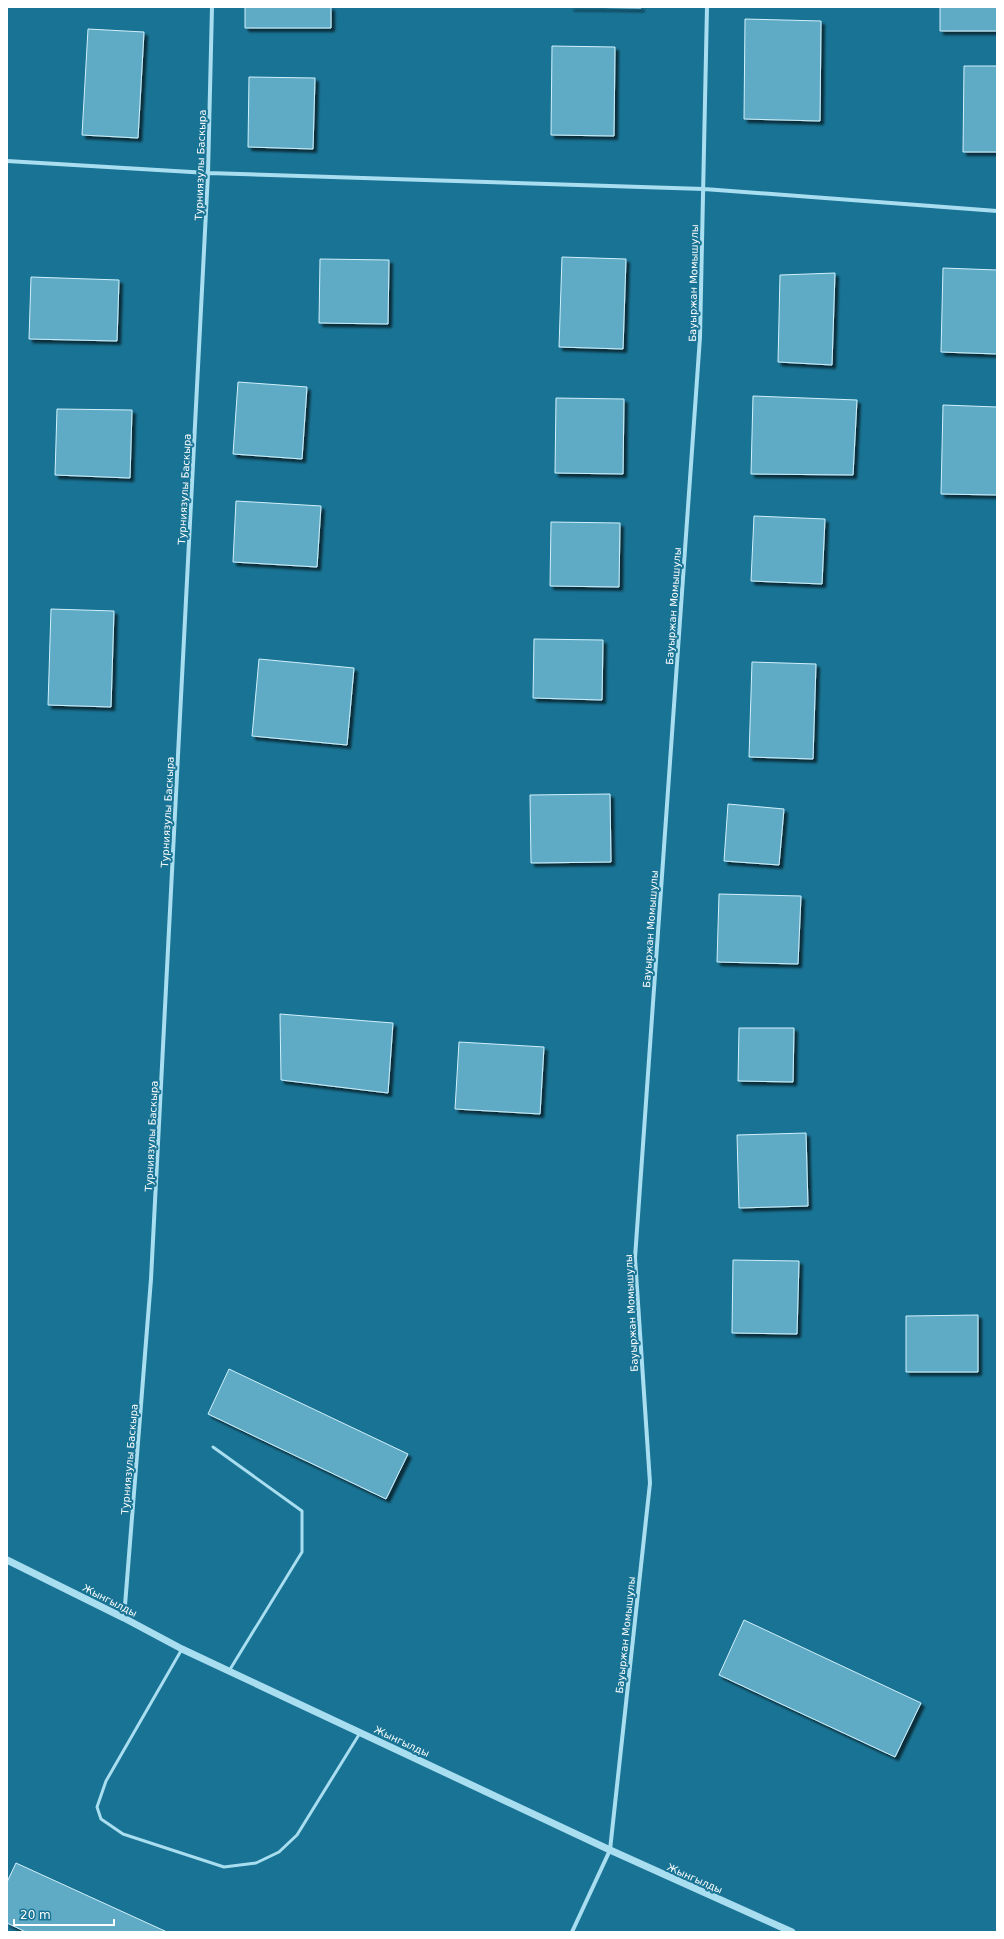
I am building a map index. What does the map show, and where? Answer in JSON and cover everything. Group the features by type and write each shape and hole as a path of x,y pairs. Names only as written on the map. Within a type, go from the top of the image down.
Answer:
{"street":[{"name":"Турниязулы Баскыра","path":"124,1618 152,1278 208,172 212,7"},
{"name":"Бауыржан Момышулы","path":"572,1932 610,1850 650,1483 635,1258 700,345 708,7"},
{"path":"7,160 208,172 704,189 997,211"},
{"name":"Жынгылды","path":"7,1560 124,1618 182,1649 610,1850 792,1932"}],"lane":[{"path":"213,1447 302,1511 302,1552 229,1671"},
{"path":"182,1649 106,1781 97,1807 102,1819 123,1834 224,1867 256,1863 279,1852 297,1835 360,1732"}],"building":[{"path":"245,7 331,7 331,28 245,28"},
{"path":"570,7 641,7 641,8"},
{"path":"940,7 997,7 997,31 940,31"},
{"path":"745,19 821,21 820,121 744,119"},
{"path":"88,29 144,32 138,138 82,135"},
{"path":"552,46 615,47 614,136 551,135"},
{"path":"964,66 997,66 997,152 963,152"},
{"path":"249,77 315,78 313,149 248,147"},
{"path":"562,257 626,259 623,349 559,347"},
{"path":"320,259 389,260 388,324 319,323"},
{"path":"943,268 997,270 997,354 941,352"},
{"path":"835,273 832,365 778,362 780,275"},
{"path":"31,277 119,280 117,341 29,339"},
{"path":"238,382 307,387 302,459 233,454"},
{"path":"753,396 857,400 853,475 751,474"},
{"path":"556,398 624,399 623,474 555,473"},
{"path":"943,405 997,407 997,495 941,494"},
{"path":"57,409 132,410 130,478 55,475"},
{"path":"236,501 321,506 317,567 233,562"},
{"path":"754,516 825,519 822,584 751,581"},
{"path":"551,522 620,523 619,587 550,586"},
{"path":"51,609 114,611 111,707 48,705"},
{"path":"534,639 603,640 602,700 533,698"},
{"path":"259,659 354,668 347,745 252,736"},
{"path":"752,662 816,664 813,759 749,757"},
{"path":"610,794 611,862 531,863 530,795"},
{"path":"728,804 784,809 779,865 724,861"},
{"path":"719,894 801,896 798,964 717,962"},
{"path":"280,1014 393,1023 388,1093 281,1080"},
{"path":"739,1028 794,1028 793,1082 738,1081"},
{"path":"459,1042 544,1047 540,1114 455,1109"},
{"path":"806,1133 808,1206 739,1208 737,1135"},
{"path":"733,1260 799,1261 797,1334 732,1333"},
{"path":"978,1315 978,1372 906,1372 906,1316"},
{"path":"229,1369 408,1454 386,1499 208,1414"},
{"path":"744,1620 921,1703 895,1757 719,1675"},
{"path":"16,1863 167,1932 26,1932 7,1923 7,1882"}]}
